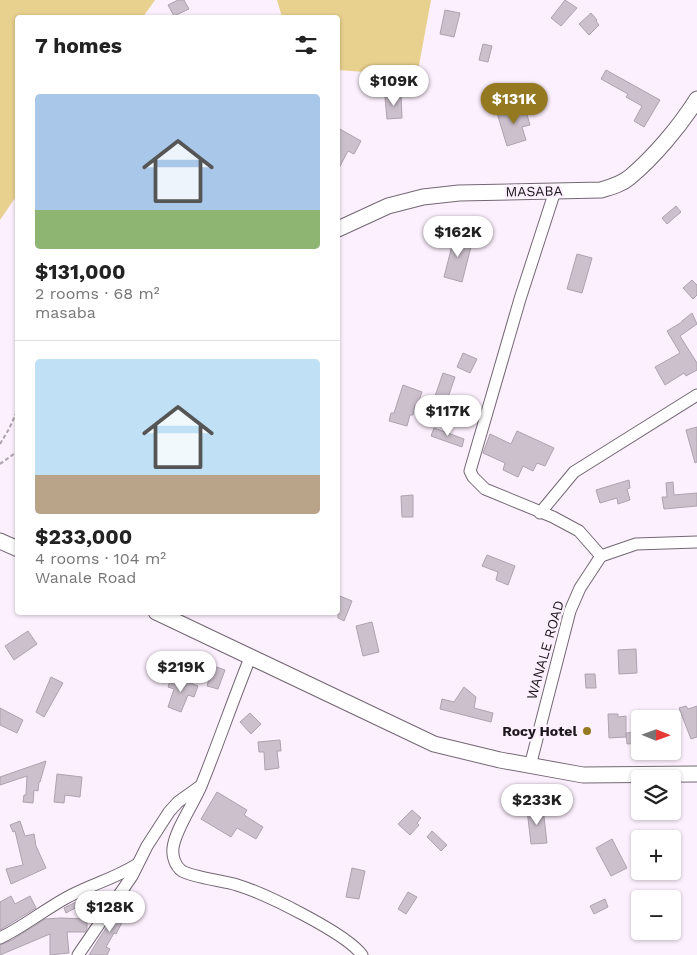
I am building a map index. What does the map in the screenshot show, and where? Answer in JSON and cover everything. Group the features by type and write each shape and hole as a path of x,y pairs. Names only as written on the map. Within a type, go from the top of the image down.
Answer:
{"street":[{"name":"MASABA","path":"340,228 388,206 423,197 459,192 601,190 616,186 629,178 684,119 697,100"},
{"path":"555,192 520,299 470,471 473,477 485,489 553,517 578,531 601,556 636,544 697,542"},
{"path":"540,513 574,472 697,395"},
{"path":"0,541 15,548"},
{"name":"WANALE ROAD","path":"530,766 570,611 580,588 601,556"},
{"path":"162,615 434,744 530,766 591,775 697,774"},
{"path":"250,658 201,786 173,847 173,860 182,871 252,890 342,937 362,955"},
{"path":"78,955 108,912 169,812 178,802 201,786"},
{"path":"0,938 65,898 89,886 120,875 138,864"}],"path":[{"path":"0,444 15,416"},
{"path":"0,464 15,453"}],"shaded area":[{"path":"0,0 155,0 144,15 15,15 15,198 0,220"},
{"path":"277,0 431,0 417,76 340,70 340,15 281,15"}],"building":[{"path":"178,0 184,0 189,9 173,15 168,5"},
{"path":"565,0 577,8 561,26 551,18"},
{"path":"445,10 460,13 454,37 440,34"},
{"path":"591,13 599,25 589,35 579,24"},
{"path":"483,44 492,46 488,62 479,60"},
{"path":"606,70 660,100 644,127 634,121 642,106 626,97 628,94 601,79"},
{"path":"401,96 402,118 387,119 385,97"},
{"path":"520,106 522,113 526,111 530,125 522,127 526,140 507,146 497,113"},
{"path":"340,129 361,141 354,154 348,151 340,166"},
{"path":"676,206 681,212 667,224 662,218"},
{"path":"455,234 473,239 462,282 444,277"},
{"path":"577,254 592,258 582,293 567,289"},
{"path":"692,280 697,285 697,295 693,299 683,288"},
{"path":"692,313 697,324 680,336 697,363 697,370 686,376 684,373 665,385 655,367 680,353 667,331"},
{"path":"463,353 477,359 470,373 457,367"},
{"path":"443,373 455,377 445,406 433,402"},
{"path":"403,385 422,392 417,406 415,405 413,415 410,415 407,426 389,421 391,413 394,413"},
{"path":"697,427 697,462 695,463 686,430"},
{"path":"434,428 464,439 462,447 431,436"},
{"path":"517,431 554,448 545,466 537,463 533,471 523,466 518,477 503,470 505,463 483,453 490,434 511,444"},
{"path":"629,480 630,488 627,489 630,500 618,504 617,498 600,503 596,490"},
{"path":"673,482 674,495 697,493 697,506 664,509 662,497 667,497 666,483"},
{"path":"413,495 413,517 402,517 401,496"},
{"path":"487,555 515,566 508,585 496,580 498,572 482,566"},
{"path":"340,596 352,601 344,621 338,618 338,615 340,615"},
{"path":"372,622 379,652 363,656 356,626"},
{"path":"28,631 37,644 14,660 5,646"},
{"path":"636,649 637,673 619,674 618,650"},
{"path":"213,666 225,670 218,689 207,686"},
{"path":"585,674 595,674 596,688 586,688"},
{"path":"172,676 198,686 194,697 188,695 181,712 168,707 174,689 168,687"},
{"path":"51,677 63,683 44,717 36,712"},
{"path":"464,687 476,697 474,708 493,713 491,722 440,709 442,699 454,702"},
{"path":"686,706 688,709 697,706 697,737 691,739 679,708"},
{"path":"0,708 23,720 17,733 0,725"},
{"path":"250,713 261,724 251,734 240,722"},
{"path":"608,714 618,714 618,717 626,716 626,737 609,738"},
{"path":"626,733 631,733 631,744 627,744"},
{"path":"280,740 281,751 277,751 279,768 265,770 264,752 259,752 258,742"},
{"path":"46,761 38,791 34,790 33,803 23,802 24,795 26,795 27,776 0,785 0,777"},
{"path":"57,774 82,777 80,797 65,795 64,803 54,802"},
{"path":"217,792 247,810 244,815 263,827 256,839 237,828 231,837 201,819"},
{"path":"543,808 547,843 531,844 527,810"},
{"path":"412,810 421,818 417,823 419,825 410,835 398,824"},
{"path":"20,821 25,836 34,834 36,846 46,868 11,884 6,869 23,865 15,831 13,832 10,825"},
{"path":"432,831 447,845 441,851 427,837"},
{"path":"612,839 627,868 611,876 596,848"},
{"path":"352,868 365,871 359,899 346,897"},
{"path":"408,892 417,897 406,914 398,909"},
{"path":"90,895 92,899 66,913 64,908"},
{"path":"11,896 15,904 30,896 36,908 0,930 0,902"},
{"path":"605,899 608,907 594,914 590,906"},
{"path":"122,905 129,909 116,934 114,933 106,947 110,949 107,955 89,955 100,937"},
{"path":"45,919 87,919 87,929 85,932 67,932 69,953 50,955 50,934 0,955 0,945 12,940"}],"place":[{"name":"Rocy Hotel","path":"587,731"}]}
